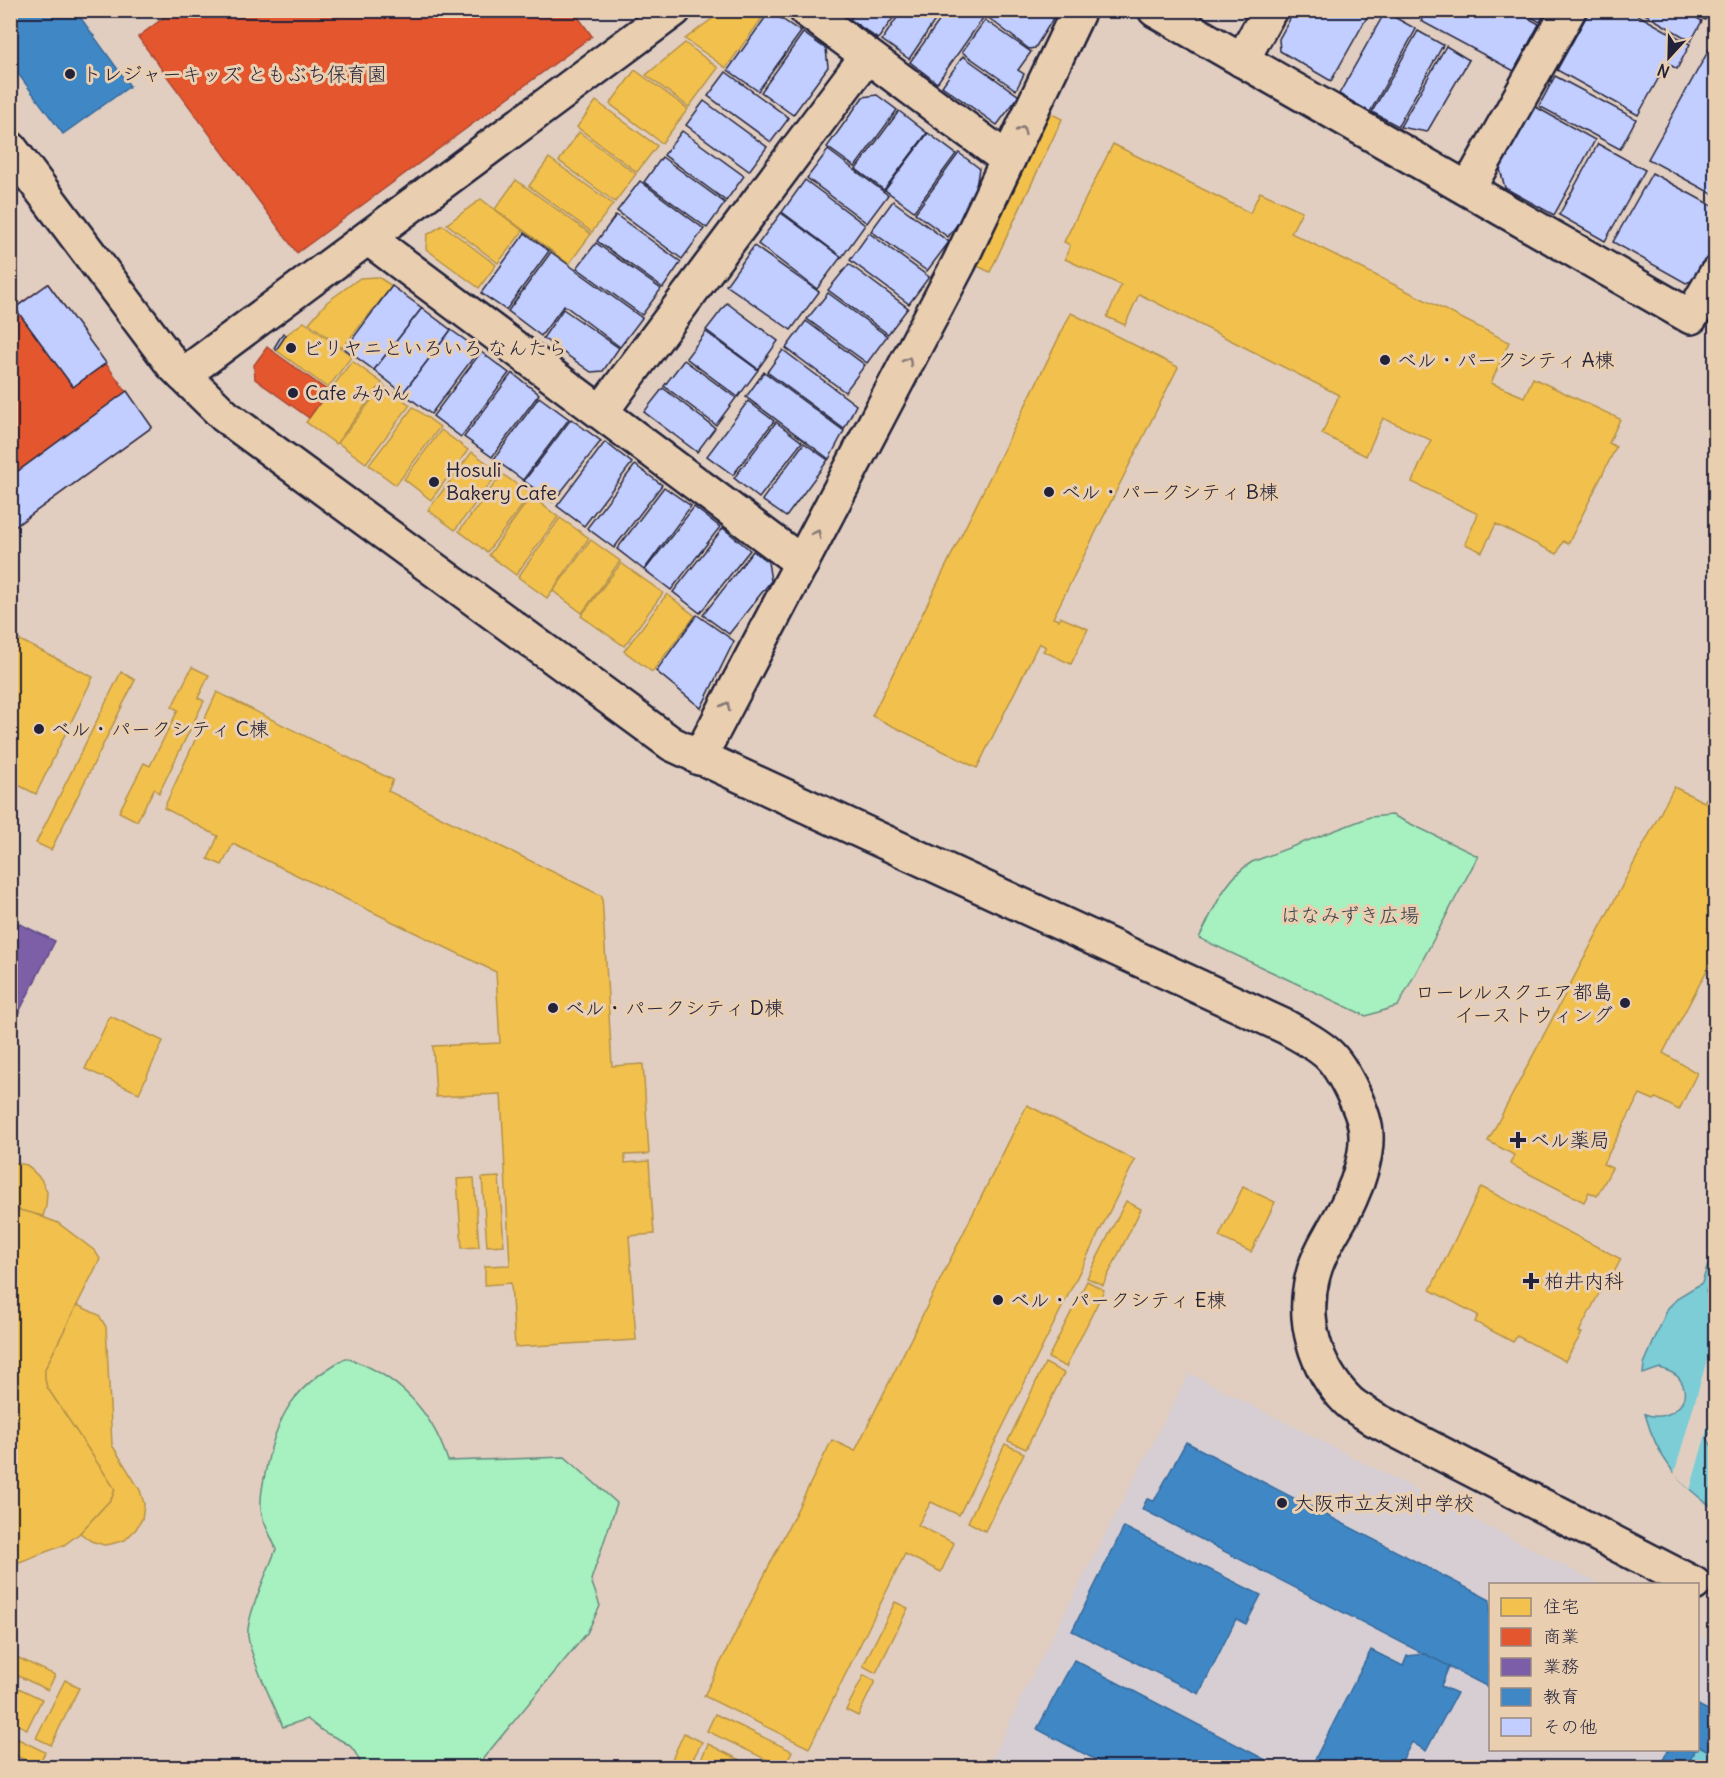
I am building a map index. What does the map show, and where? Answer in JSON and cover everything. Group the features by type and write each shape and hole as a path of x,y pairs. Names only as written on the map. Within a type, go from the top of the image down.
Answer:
{"street":[{"path":"183,375 675,10"},
{"path":"806,10 1008,160"},
{"path":"699,758 959,263 1079,10"},
{"path":"1155,10 1691,317 1716,274"},
{"path":"1242,60 1270,10"},
{"path":"1468,189 1569,10"},
{"path":"601,412 867,56"},
{"path":"10,148 173,365 233,422 672,744 1250,1010 1309,1040 1328,1054 1341,1069 1352,1089 1366,1134 1361,1168 1355,1188 1313,1274 1310,1294 1308,1316 1313,1342 1333,1383 1349,1402 1374,1419 1690,1583"},
{"path":"368,238 802,563"},
{"path":"1699,1588 1716,1596"}],"shaded area":[{"name":"大阪市立友渕中学校","path":"1189,1373 1598,1583 1489,1583 1489,1751 1699,1751 1699,1636 1715,1644 1715,1767 988,1768 1026,1687"}],"green space":[{"name":"はなみずき広場","path":"1392,815 1478,856 1398,1006 1366,1016 1199,938 1227,886 1242,869 1252,862 1370,817"},
{"path":"346,1358 381,1374 410,1397 432,1426 448,1461 565,1457 617,1503 591,1580 600,1606 587,1633 476,1767 362,1767 350,1746 307,1719 283,1727 250,1647 248,1629 250,1618 276,1549 263,1519 261,1505 263,1484 275,1435 290,1404 300,1391"}],"water":[{"path":"1715,1243 1715,1285 1710,1286 1706,1291 1709,1300 1716,1301 1715,1431 1711,1431 1707,1437 1711,1445 1715,1447 1715,1509 1680,1480 1671,1469 1656,1444 1645,1414 1663,1416 1678,1408 1684,1393 1683,1385 1676,1375 1660,1368 1643,1374 1644,1364 1668,1308 1680,1296 1702,1283"},
{"path":"1699,1746 1715,1755 1715,1767 1686,1768 1694,1751 1699,1751"}],"pier":[{"path":"1715,1332 1715,1402 1690,1490 1674,1474"}],"building: 住宅":[{"path":"724,10 768,10 726,68 685,39"},
{"path":"685,43 718,68 689,107 646,75"},
{"path":"635,70 688,109 662,143 610,104"},
{"path":"596,101 657,146 637,172 577,127"},
{"path":"1048,112 1062,119 990,272 975,265"},
{"path":"579,132 636,174 615,202 559,161"},
{"name":"ベル・パークシティ A棟","path":"1113,144 1250,213 1260,192 1302,211 1291,233 1509,342 1491,383 1524,397 1533,378 1620,419 1609,443 1616,447 1568,544 1563,541 1557,554 1496,524 1482,552 1465,544 1478,514 1412,482 1431,440 1383,418 1366,456 1322,434 1339,395 1139,294 1125,325 1107,317 1121,285 1065,259 1070,245 1064,242"},
{"path":"549,158 613,204 592,232 529,186"},
{"path":"516,180 591,234 569,264 495,209"},
{"path":"481,199 523,231 498,263 447,224"},
{"path":"443,225 496,265 479,288 426,249 427,235"},
{"path":"378,277 392,286 342,348 309,323 327,302 360,278"},
{"name":"ベル・パークシティ B棟","path":"1071,313 1178,367 1053,618 1059,620 1060,617 1088,629 1071,664 1043,651 1046,647 1039,643 977,768 872,716"},
{"path":"304,322 352,356 328,388 276,350 286,335"},
{"path":"352,361 382,383 336,444 306,422"},
{"path":"383,385 410,405 366,463 338,443"},
{"path":"413,407 440,427 396,485 369,465"},
{"path":"441,430 468,450 431,500 404,479"},
{"path":"472,452 499,472 455,530 428,510"},
{"path":"502,474 531,494 487,552 459,531"},
{"path":"531,496 558,517 516,575 489,555"},
{"path":"560,518 589,538 547,598 518,577"},
{"path":"591,540 620,561 582,613 553,591"},
{"path":"621,563 663,593 624,646 581,616"},
{"path":"667,594 695,616 652,672 624,651"},
{"name":"ベル・パークシティ C棟","path":"10,635 93,677 36,794 10,781"},
{"path":"192,667 209,675 198,698 204,701 159,793 154,789 137,821 119,812 144,763 150,766 178,710 172,707"},
{"path":"121,672 135,680 51,850 36,843"},
{"name":"ベル・パークシティ D棟","path":"217,692 393,780 388,791 602,896 612,1066 643,1064 649,1154 625,1155 625,1163 649,1161 654,1234 629,1236 636,1340 515,1347 511,1283 485,1285 485,1266 510,1265 501,1094 436,1097 433,1046 500,1043 496,972 233,844 222,865 208,859 218,836 164,808"},
{"name":"ローレルスクエア都島 イーストウィング","path":"1674,787 1704,802 1707,797 1716,801 1716,953 1663,1053 1697,1073 1679,1110 1656,1098 1654,1100 1640,1094 1603,1164 1612,1168 1597,1196 1589,1192 1584,1202 1510,1164 1514,1155 1488,1141"},
{"path":"110,1016 163,1041 139,1093 85,1069"},
{"name":"ベル・パークシティ E棟","path":"1027,1105 1135,1160 959,1515 931,1502 918,1525 954,1543 941,1572 905,1554 809,1748 704,1696 832,1440 855,1451"},
{"path":"10,1162 27,1165 41,1179 47,1192 43,1216 10,1208"},
{"path":"499,1177 504,1245 487,1246 482,1178"},
{"path":"474,1178 479,1247 462,1248 457,1179"},
{"path":"1243,1187 1275,1202 1251,1252 1219,1237"},
{"path":"1481,1187 1621,1259 1612,1276 1609,1274 1579,1332 1582,1333 1565,1361 1517,1336 1513,1342 1475,1322 1478,1315 1430,1290"},
{"path":"1126,1201 1141,1209 1103,1285 1087,1278"},
{"path":"10,1208 58,1223 95,1251 100,1259 45,1369 45,1379 47,1387 115,1489 112,1498 80,1533 64,1545 17,1563 10,1560"},
{"path":"1087,1281 1104,1290 1066,1367 1048,1358"},
{"path":"77,1305 99,1315 106,1327 112,1445 140,1490 144,1504 142,1519 136,1529 125,1540 104,1545 91,1541 80,1533 112,1498 115,1489 47,1387 45,1379 45,1369"},
{"path":"1045,1363 1064,1373 1026,1449 1008,1441"},
{"path":"1005,1444 1024,1453 985,1531 968,1522"},
{"path":"895,1602 908,1608 876,1673 863,1666"},
{"path":"10,1654 55,1675 48,1690 10,1672"},
{"path":"864,1675 875,1681 858,1716 846,1710"},
{"path":"65,1680 79,1688 51,1745 36,1738"},
{"path":"10,1684 42,1699 27,1729 10,1721"},
{"path":"715,1714 792,1751 784,1768 707,1731"},
{"path":"684,1733 702,1742 688,1768 668,1768"},
{"path":"10,1735 45,1752 38,1766 10,1753"},
{"path":"708,1744 756,1768 697,1768"}],"building: 商業":[{"path":"174,10 573,10 592,36 297,253 138,37"},
{"path":"48,284 152,427 10,530 10,311"},
{"path":"267,347 328,391 309,418 255,379 254,365"}],"building: 業務":[{"path":"10,919 55,941 10,1030"}],"building: 教育":[{"name":"トレジャーキッズ ともぶち保育園","path":"10,10 75,10 130,86 63,134 10,63"},
{"path":"1186,1442 1489,1599 1489,1687 1142,1509 1147,1499 1154,1501"},
{"path":"1124,1527 1261,1595 1246,1624 1236,1619 1199,1694 1072,1631"},
{"path":"1371,1650 1403,1666 1407,1656 1425,1654 1449,1666 1441,1686 1457,1693 1426,1751 1412,1742 1398,1768 1324,1768 1313,1763"},
{"path":"1074,1660 1281,1768 1111,1768 1037,1729"},
{"path":"1699,1706 1716,1714 1716,1755 1699,1746"},
{"path":"1668,1751 1694,1751 1686,1768 1659,1768"}],"building: その他":[{"path":"856,10 899,10 878,39 850,19"},
{"path":"902,10 942,10 909,59 882,40"},
{"path":"947,10 972,10 983,18 937,83 910,62"},
{"path":"983,10 1046,10 1054,17 1035,48 1029,49 981,12"},
{"path":"1295,10 1371,10 1331,81 1280,51 1279,39"},
{"path":"1427,10 1514,10 1539,24 1514,71 1421,21"},
{"path":"1519,10 1546,10 1540,22"},
{"path":"1590,10 1629,10 1690,44 1677,69 1667,63 1638,115 1557,70"},
{"path":"1638,10 1683,10 1702,21 1691,41"},
{"path":"1689,10 1710,10 1705,20"},
{"path":"770,11 801,32 758,91 728,70"},
{"path":"1385,12 1416,29 1370,112 1339,94"},
{"path":"985,20 1031,52 1018,70 1024,74 1016,90 962,52"},
{"path":"1418,31 1443,45 1398,126 1372,112"},
{"path":"803,33 826,49 828,67 793,115 761,92"},
{"path":"1716,39 1716,196 1648,159"},
{"path":"1446,46 1469,60 1427,132 1400,127"},
{"path":"963,56 1019,96 997,125 942,86"},
{"path":"726,72 789,118 771,142 708,96"},
{"path":"1555,76 1636,119 1620,149 1539,106"},
{"path":"877,95 897,110 855,167 827,147 863,97"},
{"path":"704,101 767,147 749,171 686,125"},
{"path":"1534,106 1595,140 1554,215 1505,188 1500,169"},
{"path":"899,111 927,133 884,190 856,169"},
{"path":"682,131 744,176 726,201 664,155"},
{"path":"928,133 956,154 914,211 885,190"},
{"path":"1598,144 1645,170 1605,241 1559,215"},
{"path":"828,150 888,195 867,223 807,178"},
{"path":"959,153 979,168 974,201 948,237 915,213"},
{"path":"662,157 725,203 707,228 644,182"},
{"path":"1652,173 1716,208 1716,244 1696,279 1686,283 1613,242"},
{"path":"805,180 865,225 842,257 782,212"},
{"path":"640,181 704,229 682,259 617,211"},
{"path":"893,201 949,242 927,271 871,231"},
{"path":"781,213 841,257 817,289 758,244"},
{"path":"616,215 681,262 663,288 597,241"},
{"path":"525,233 549,251 506,310 481,293"},
{"path":"869,233 929,277 909,304 850,260"},
{"path":"596,243 661,289 642,315 577,268"},
{"path":"754,246 819,292 791,330 726,285"},
{"path":"551,252 642,318 620,347 564,305 541,336 508,311"},
{"path":"849,264 908,308 888,334 828,290"},
{"path":"48,284 106,363 73,387 15,308"},
{"path":"392,286 422,308 374,370 345,349"},
{"path":"828,293 887,336 867,363 807,319"},
{"path":"727,303 778,341 758,369 706,330"},
{"path":"422,308 451,330 403,393 374,370"},
{"path":"563,309 619,348 603,371 591,372 543,338"},
{"path":"806,321 865,365 845,392 786,348"},
{"path":"451,330 479,350 431,414 403,393"},
{"path":"706,332 758,370 738,397 686,358"},
{"path":"283,333 286,335 276,350 274,348"},
{"path":"783,350 856,405 844,429 767,372"},
{"path":"481,352 509,373 461,437 433,416"},
{"path":"684,360 736,398 716,425 664,386"},
{"path":"764,372 844,431 829,459 746,397"},
{"path":"512,373 539,394 492,457 464,437"},
{"path":"663,388 715,428 697,452 644,412"},
{"path":"127,391 152,427 10,530 10,477"},
{"path":"539,397 569,419 523,480 494,459"},
{"path":"748,401 774,421 733,475 707,456"},
{"path":"571,419 601,441 553,502 524,481"},
{"path":"776,422 802,442 759,498 734,478"},
{"path":"605,442 632,463 584,526 557,506"},
{"path":"804,443 828,460 786,517 762,500"},
{"path":"635,465 662,485 614,548 587,528"},
{"path":"664,487 691,506 644,570 617,549"},
{"path":"694,507 720,527 671,590 645,570"},
{"path":"723,528 750,550 700,613 673,592"},
{"path":"753,551 768,562 771,581 729,634 703,615"},
{"path":"697,615 734,641 701,708 656,671"}],"place":[{"name":"トレジャーキッズ ともぶち保育園","path":"70,74"},
{"name":"ビリヤニといろいろ なんたら","path":"291,348"},
{"name":"ベル・パークシティ A棟","path":"1385,360"},
{"name":"Cafe みかん","path":"293,393"},
{"name":"Hosuli Bakery Cafe","path":"434,482"},
{"name":"ベル・パークシティ B棟","path":"1049,492"},
{"name":"ベル・パークシティ C棟","path":"39,729"},
{"name":"ローレルスクエア都島 イーストウィング","path":"1625,1003"},
{"name":"ベル・パークシティ D棟","path":"553,1008"},
{"name":"ベル薬局","path":"1518,1140"},
{"name":"柏井内科","path":"1531,1281"},
{"name":"ベル・パークシティ E棟","path":"998,1300"},
{"name":"大阪市立友渕中学校","path":"1282,1503"}]}
